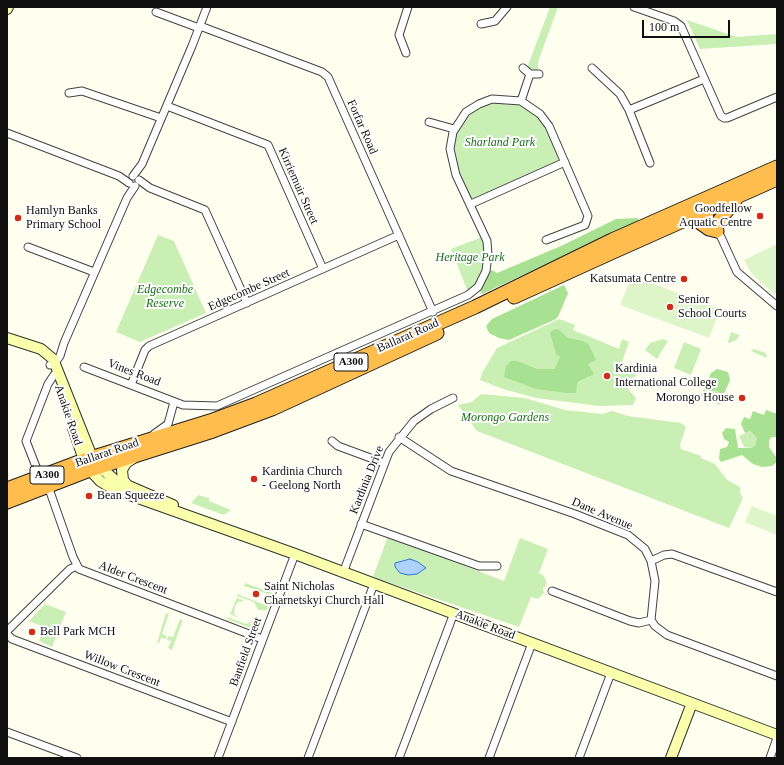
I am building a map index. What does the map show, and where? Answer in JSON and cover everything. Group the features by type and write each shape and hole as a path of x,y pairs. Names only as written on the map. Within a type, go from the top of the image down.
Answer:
{"highway":[{"name":"Ballarat Road","path":"92,464 138,454 230,425 272,409 692,217 777,167"},
{"name":"Ballarat Road","path":"7,502 44,482 92,464 152,438 210,421 306,382 475,307 612,240 738,196 777,179"},
{"path":"692,217 709,229 719,230 738,196"},
{"name":"Ballarat Road","path":"7,489 44,482"}],"main road":[{"path":"7,338 41,349 51,362"},
{"name":"Anakie Road","path":"51,362 54,375 92,464 108,487 152,504 192,516 454,613 692,703 777,737"},
{"name":"Anakie Road","path":"51,362 92,464 116,480 160,499 192,516"},
{"path":"128,486 123,480 122,470 126,463 138,454"},
{"path":"671,758 692,703"}],"street":[{"path":"51,362 64,343 167,106 207,7"},
{"path":"406,54 399,35 408,7"},
{"path":"481,24 495,21 507,7"},
{"path":"637,7 674,21 680,26 721,116 724,118 728,118 777,97"},
{"name":"Forfar Road","path":"156,12 326,74 433,312"},
{"path":"164,25 167,17"},
{"path":"523,68 530,74 539,74"},
{"path":"592,68 620,94 629,110 650,164"},
{"path":"521,101 530,74"},
{"path":"629,110 704,79"},
{"path":"69,93 82,90 161,118"},
{"path":"546,240 584,225 588,221 588,216 565,162 549,126 540,114 521,101 492,99 479,104 466,112 454,129 450,149 452,163 470,204 565,162"},
{"name":"Kirriemuir Street","path":"167,106 268,145 323,269"},
{"path":"429,122 454,129"},
{"path":"7,133 205,210 247,303"},
{"name":"Ballarat Road","path":"190,406 221,405 433,312 468,295 478,287 486,271 488,255 487,241 470,204"},
{"path":"709,206 737,272 777,306"},
{"name":"Edgecombe Street","path":"131,385 148,347 399,235"},
{"path":"28,247 94,272"},
{"name":"Vines Road","path":"84,367 174,402 190,406"},
{"path":"8,630 70,569 77,566 26,441 48,384 54,375"},
{"name":"Kardinia Drive","path":"343,573 384,463 399,437 422,415 453,398"},
{"path":"152,438 156,432 168,424 174,402"},
{"name":"Dane Avenue","path":"399,437 451,470 575,514 628,535 645,550 651,561 655,582 651,620"},
{"path":"332,441 338,446 384,463"},
{"path":"362,524 479,566 497,566"},
{"name":"Banfield Street","path":"218,758 295,554"},
{"path":"651,561 664,555 672,554 777,592"},
{"name":"Alder Crescent","path":"77,566 83,571 262,639"},
{"path":"308,758 374,584"},
{"path":"552,591 630,621 639,623 651,620 658,629 667,635 777,676"},
{"path":"399,758 454,613"},
{"name":"Willow Crescent","path":"8,630 12,639 232,722"},
{"path":"489,758 532,643"},
{"path":"579,758 611,673"},
{"path":"7,732 77,758"},
{"path":"770,758 777,737"}],"green space":[{"path":"550,7 558,7 538,62 538,71 527,68"},
{"path":"687,20 737,37 777,34 777,44 700,49"},
{"name":"Sharland Park","path":"493,102 519,104 539,117 546,127 559,155 558,162 474,199 470,198 467,193 454,160 456,135 462,123 471,113 481,106"},
{"path":"638,218 639,221 482,294 480,290 490,271 492,270 497,273 561,246 616,219"},
{"name":"Edgecombe Reserve","path":"158,235 174,241 206,313 140,342 116,332"},
{"name":"Heritage Park","path":"482,237 485,255 484,267 476,285 468,292 451,249"},
{"path":"777,244 777,294 773,293 752,274 744,260"},
{"name":"Senior School Courts","path":"632,276 720,309 709,338 620,305"},
{"path":"564,285 568,293 558,317 554,320 509,340 499,338 489,333 486,326 492,319"},
{"path":"559,319 575,325 573,330 619,349 622,339 629,342 622,362 632,368 637,376 626,380 628,389 636,398 633,405 599,406 536,398 503,389 480,380 482,373 497,348"},
{"path":"558,329 568,338 583,341 589,345 596,360 588,364 594,374 579,381 577,384 576,393 536,389 504,377 506,366 511,361 517,361 537,369 555,369 560,357 556,354 550,333 553,330"},
{"path":"731,332 740,335 736,340 729,343 728,342"},
{"path":"663,339 668,341 657,359 645,350 650,343"},
{"path":"684,342 701,349 691,375 674,368"},
{"path":"754,349 766,353 767,358 751,351"},
{"path":"717,369 728,372 730,380 723,396 716,390 712,392 708,401 701,395 711,373"},
{"path":"716,390 723,396 720,405 708,401 712,392"},
{"name":"Morongo Gardens","path":"481,394 525,398 565,410 602,414 612,411 628,416 681,423 686,427 680,445 681,449 701,456 701,458 715,464 727,480 740,487 740,493 743,498 729,528 477,431 458,405 472,402"},
{"path":"766,410 777,414 777,437 772,437 769,440 769,447 776,457 777,462 772,466 762,467 753,464 742,455 721,462 719,459 720,449 727,447 729,442 724,439 722,433 726,428 735,429 738,448 751,448 755,446 757,438 750,431 745,433 741,424 744,417 750,419 753,411 764,415"},
{"path":"750,431 757,438 755,446 751,448 744,447 739,436"},
{"path":"198,495 209,498 209,501 231,510 224,515 191,503"},
{"path":"752,506 777,516 777,535 745,522"},
{"path":"388,536 504,581 520,538 548,549 539,573 544,576 547,584 543,588 544,593 538,599 531,597 519,627 373,577"},
{"path":"245,583 273,593 269,602 265,601 268,594 244,586"},
{"path":"237,594 268,606 267,610 258,610 254,602 237,596"},
{"path":"237,598 243,600 242,602 239,601 235,606 234,615 237,616 236,617 230,614"},
{"path":"45,604 66,612 52,647 39,641 44,627 29,621"},
{"path":"166,613 169,614 162,634 167,636 165,639 161,638 159,643 157,643"},
{"path":"227,617 246,624 251,622 250,624 253,626 255,621 260,627 256,630 227,619"},
{"path":"180,619 183,620 172,650 168,648 171,641 167,640 168,636 173,637"}],"water":[{"path":"410,559 418,562 426,568 417,574 408,575 400,573 395,567 395,563"}],"place":[{"name":"Goodfellow Aquatic Centre","path":"760,216"},
{"name":"Hamlyn Banks Primary School","path":"18,218"},
{"name":"Katsumata Centre","path":"684,279"},
{"name":"Senior School Courts","path":"670,307"},
{"name":"Kardinia International College","path":"607,376"},
{"name":"Morongo House","path":"742,398"},
{"name":"Kardinia Church - Geelong North","path":"254,479"},
{"name":"Bean Squeeze","path":"89,496"},
{"name":"Saint Nicholas Charnetskyi Church Hall","path":"256,594"},
{"name":"Bell Park MCH","path":"32,632"}]}
